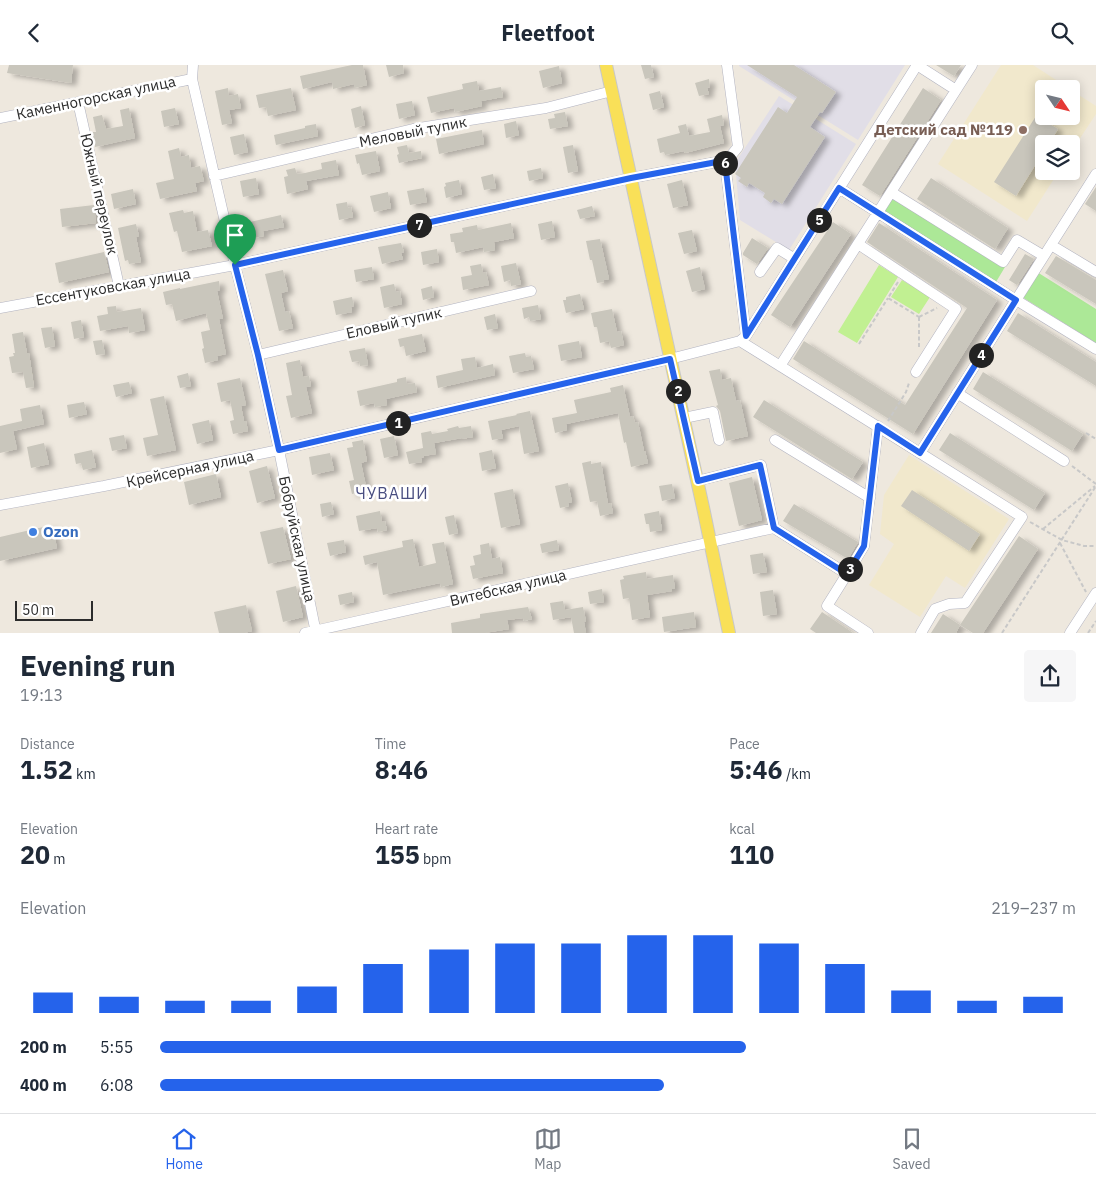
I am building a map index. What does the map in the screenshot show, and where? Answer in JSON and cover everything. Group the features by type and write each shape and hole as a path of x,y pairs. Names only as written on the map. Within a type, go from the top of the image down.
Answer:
{"main road":[{"path":"606,65 698,481 729,633"}],"street":[{"name":"Бобруйская улица","path":"193,65 192,79 279,450 312,632"},
{"path":"727,65 738,147 725,163 743,339 780,366 1022,517 965,603 949,604 935,609 921,633"},
{"path":"743,339 917,65 956,90"},
{"path":"780,366 972,65"},
{"name":"Каменногорская улица","path":"0,118 192,79"},
{"name":"Меловый тупик","path":"214,176 413,129 546,108 612,91"},
{"name":"Южный переулок","path":"78,102 120,286"},
{"name":"Ессентуковская улица","path":"0,308 235,265 631,178 722,161 725,163"},
{"path":"920,453 1096,174"},
{"path":"839,188 1096,349"},
{"path":"891,192 1003,262 1017,240 1044,256"},
{"path":"760,272 775,245 794,259"},
{"path":"858,245 956,309 917,370"},
{"path":"1051,245 1096,272"},
{"name":"Еловый тупик","path":"258,355 530,291"},
{"name":"Крейсерная улица","path":"0,505 279,450 670,359 743,339"},
{"path":"958,393 1064,461"},
{"path":"684,419 713,412 719,440"},
{"path":"868,633 827,606 864,546 880,428"},
{"path":"775,440 870,498"},
{"path":"698,481 760,465 774,528 847,574"},
{"name":"Витебская улица","path":"312,632 774,528"},
{"path":"1070,633 1093,597"}],"path":[{"path":"859,345 903,274"},
{"path":"888,298 919,317"},
{"path":"919,317 946,302"},
{"path":"917,370 919,317"},
{"path":"880,428 906,392 910,383"},
{"path":"1086,433 1096,439"},
{"path":"1064,461 1096,486"},
{"path":"1043,529 1096,486"},
{"path":"1002,633 1096,486"},
{"path":"1022,517 1062,540 1084,547 1096,546"},
{"path":"1060,543 1093,597"},
{"path":"1088,633 1096,621"}],"shaded area":[{"path":"739,65 905,65 858,140"},
{"name":"Детский сад №119","path":"1001,65 1033,65 1056,80 1035,80 1035,125 1080,125 1080,96 1096,106 1096,114 1080,138 1080,135 1035,135 1035,180 1053,180 1027,221 938,164"},
{"path":"779,96 856,144 789,250 740,220 735,163"},
{"path":"909,455 1009,519 965,588 946,576 920,617 869,585 894,544 880,534 884,495"}],"green space":[{"path":"892,196 1005,267 996,282 883,211"},
{"path":"879,265 898,277 857,343 838,332"},
{"path":"1037,272 1096,309 1096,343 1022,297"},
{"path":"902,280 930,297 919,314 891,297"}],"building":[{"path":"9,65 73,65 71,83 7,73"},
{"path":"352,65 363,65 367,85 354,88 354,84 333,89 332,82 303,89 300,76"},
{"path":"386,65 403,65 404,73 389,77"},
{"path":"641,65 651,65 654,77 645,79"},
{"path":"747,65 794,65 836,92 810,127 825,137 782,204 774,199 771,203 763,197 765,193 749,183 747,187 738,181 741,178 735,174 778,107 787,113 797,97"},
{"path":"936,65 961,65 954,76"},
{"path":"559,66 562,83 543,88 539,71"},
{"path":"709,79 710,87 707,88 709,94 699,96 695,83"},
{"path":"477,81 479,91 501,87 503,97 481,101 482,106 455,112 454,108 431,113 427,97 463,89 462,84"},
{"path":"228,88 229,96 238,94 241,108 229,110 232,123 222,125 215,91"},
{"path":"291,88 296,110 268,116 266,107 259,108 256,95"},
{"path":"923,88 941,100 880,196 862,185"},
{"path":"660,91 664,107 653,110 649,94"},
{"path":"412,101 415,115 399,119 396,104"},
{"path":"361,106 365,125 355,128 351,109"},
{"path":"129,108 135,138 95,147 92,132 96,132 93,117 102,115 106,129 123,126 120,110"},
{"path":"175,108 179,124 164,127 161,111"},
{"path":"565,112 568,126 550,129 548,119 555,118 554,114"},
{"path":"722,115 724,125 720,126 724,143 685,153 684,151 665,155 664,152 660,153 657,139 680,133 678,126 686,124 689,136 710,132 707,119"},
{"path":"1035,118 1035,125 1051,125 1058,129 1054,135 1035,135 1035,165 1016,196 994,182"},
{"path":"516,121 519,135 506,138 504,124"},
{"path":"316,124 318,136 276,145 274,135"},
{"path":"482,130 484,144 439,154 436,139"},
{"path":"244,134 248,152 234,155 230,137"},
{"path":"407,145 409,153 421,151 422,158 399,163 397,147"},
{"path":"573,145 578,171 568,173 563,147"},
{"path":"179,148 181,157 189,155 191,168 200,166 204,181 195,183 197,191 160,199 156,183 174,179 168,151"},
{"path":"376,151 380,171 362,175 355,155"},
{"path":"336,160 339,175 306,181 308,189 287,194 284,177 288,176 286,170 295,168 297,174 305,173 322,169 321,163"},
{"path":"541,168 543,178 529,181 527,171"},
{"path":"493,174 496,188 484,190 481,177"},
{"path":"256,178 259,194 243,197 240,181"},
{"path":"931,178 1008,228 995,249 917,199"},
{"path":"459,180 462,194 446,198 445,183"},
{"path":"682,180 688,205 673,208 667,184"},
{"path":"1096,187 1096,211 1085,204"},
{"path":"424,188 427,202 410,205 407,191"},
{"path":"133,189 136,204 114,209 111,194"},
{"path":"388,192 391,208 374,212 370,196"},
{"path":"347,202 348,208 351,207 353,217 339,220 336,204"},
{"path":"94,205 96,223 62,227 60,209"},
{"path":"592,206 595,216 580,219 577,210"},
{"path":"183,210 184,213 193,211 197,232 208,230 212,246 182,252 177,231 174,232 169,213"},
{"path":"281,215 284,227 263,231 264,236 253,238 250,222"},
{"path":"552,221 555,237 541,240 538,224"},
{"path":"833,222 851,234 790,327 771,315"},
{"path":"511,223 514,238 494,242 495,250 484,252 483,247 456,253 454,242 451,242 450,234 463,232 462,228 477,225 478,230"},
{"path":"879,223 997,300 913,434 793,359 804,341 905,405 967,308 867,242"},
{"path":"136,224 139,236 136,237 141,262 129,264 128,260 125,261 118,228"},
{"path":"692,230 697,251 684,254 678,233"},
{"path":"752,238 768,248 757,264 743,255"},
{"path":"600,239 609,279 597,283 586,241"},
{"path":"401,243 404,252 401,253 403,259 382,264 378,247"},
{"path":"437,249 439,262 423,265 421,252"},
{"path":"104,252 109,272 59,283 55,263"},
{"path":"1025,254 1034,259 1017,285 1009,280"},
{"path":"1056,256 1096,280 1096,304 1045,273"},
{"path":"516,263 521,284 511,286 510,280 504,282 501,266"},
{"path":"481,264 483,273 486,272 489,285 463,290 461,277 472,275 470,266"},
{"path":"372,267 374,279 356,282 354,270"},
{"path":"700,267 705,289 692,292 686,271"},
{"path":"283,270 288,291 281,293 285,312 289,311 293,328 279,331 265,274"},
{"path":"219,281 220,290 217,291 223,319 219,319 226,354 217,356 218,360 205,363 201,332 210,330 206,313 176,321 172,304 166,305 163,292"},
{"path":"394,284 396,292 400,291 402,304 384,308 380,287"},
{"path":"432,286 434,297 423,300 421,289"},
{"path":"580,294 584,309 566,313 563,300 566,300 566,297"},
{"path":"352,297 354,306 351,307 352,312 336,315 333,301"},
{"path":"538,305 541,319 530,321 529,317 524,319 522,308"},
{"path":"116,306 117,312 141,308 145,330 129,333 128,326 100,331 97,316 108,314 107,307"},
{"path":"612,309 617,332 621,331 624,345 611,348 609,341 600,343 597,327 594,327 591,313"},
{"path":"1018,313 1096,362 1096,386 1007,331"},
{"path":"495,314 498,328 487,330 484,317"},
{"path":"81,320 84,337 74,339 71,322"},
{"path":"52,327 55,346 45,348 41,328"},
{"path":"23,332 27,353 29,353 34,387 26,388 23,372 12,373 9,357 14,356 13,353 15,353 12,334"},
{"path":"422,334 426,351 406,356 404,346 400,347 398,339"},
{"path":"102,340 105,354 96,355 93,341"},
{"path":"579,341 582,357 561,361 558,345"},
{"path":"365,348 368,365 360,366 359,361 352,362 349,351"},
{"path":"525,353 526,357 531,356 534,369 513,373 509,356"},
{"path":"475,357 477,368 493,364 495,375 438,388 436,376 463,370 461,359"},
{"path":"300,360 303,377 309,376 311,386 306,387 312,413 291,418 286,396 292,395 286,363"},
{"path":"720,369 722,380 731,378 736,401 740,400 748,436 726,441 709,371"},
{"path":"983,372 1083,434 1072,451 973,389"},
{"path":"188,373 191,386 180,388 177,376"},
{"path":"406,377 407,384 415,383 417,392 386,399 387,405 375,407 374,403 360,406 357,391 397,382 397,379"},
{"path":"240,378 246,405 241,406 248,431 233,434 230,421 234,420 230,400 221,402 217,383"},
{"path":"129,382 132,393 116,397 113,385"},
{"path":"623,385 630,417 633,416 635,423 638,422 648,463 631,467 618,413 566,424 567,430 555,433 552,418 577,413 574,400 611,392 610,388"},
{"path":"164,396 176,450 147,456 143,438 158,435 150,399"},
{"path":"764,400 863,462 852,479 753,417"},
{"path":"84,402 87,414 69,418 67,405"},
{"path":"40,405 44,424 13,431 17,449 0,453 0,426 22,421 20,409"},
{"path":"530,411 539,451 524,454 519,426 501,430 503,438 492,440 488,421"},
{"path":"209,420 213,440 197,444 192,424"},
{"path":"458,426 459,428 471,426 473,437 434,443 436,454 423,456 421,458 422,462 409,464 406,452 423,448 421,433 431,431 432,434 448,431 447,429"},
{"path":"950,433 1045,493 1034,510 939,450"},
{"path":"124,435 127,448 112,451 109,438"},
{"path":"394,436 398,455 384,458 380,439"},
{"path":"363,440 367,461 361,463 367,491 352,494 349,481 354,480 347,448 353,447 352,442"},
{"path":"44,443 49,464 31,468 27,447"},
{"path":"92,450 96,467 83,470 81,463 76,464 74,454"},
{"path":"492,450 496,468 482,471 479,453"},
{"path":"330,453 334,470 312,475 309,457"},
{"path":"591,461 591,464 601,462 608,504 611,503 613,513 600,516 597,501 590,502 582,463"},
{"path":"267,466 275,498 257,503 249,471"},
{"path":"216,474 221,497 189,505 184,482"},
{"path":"752,477 762,520 739,526 729,483"},
{"path":"568,483 572,502 568,503 569,506 560,508 555,486"},
{"path":"672,484 675,498 662,501 659,486"},
{"path":"513,489 520,524 501,528 494,493"},
{"path":"912,490 980,534 969,551 901,506"},
{"path":"331,502 334,514 322,517 320,504"},
{"path":"794,504 858,542 848,559 783,521"},
{"path":"380,511 382,522 385,521 387,530 378,532 377,528 359,531 356,516"},
{"path":"659,511 662,530 650,532 649,524 646,524 644,514"},
{"path":"454,515 458,533 449,535 445,517"},
{"path":"52,525 57,548 0,561 0,537"},
{"path":"283,527 291,559 268,564 260,532"},
{"path":"1019,536 1038,549 983,633 973,633 960,625"},
{"path":"413,539 419,567 436,563 432,544 444,542 453,584 441,587 440,583 383,595 377,562 365,565 363,556 403,547 402,541"},
{"path":"344,540 346,552 330,556 327,543"},
{"path":"557,540 559,550 542,553 540,544"},
{"path":"489,543 492,559 500,557 503,573 473,579 470,566 475,565 473,556 481,554 480,545"},
{"path":"763,553 767,572 753,574 750,555"},
{"path":"646,572 647,579 673,575 675,589 647,595 650,617 632,620 629,598 623,599 620,580 624,579 623,576"},
{"path":"296,586 303,617 283,622 276,591"},
{"path":"602,589 604,602 590,604 588,592"},
{"path":"773,590 777,614 763,616 760,592"},
{"path":"352,592 354,602 340,605 338,595"},
{"path":"563,601 565,610 583,607 586,633 574,633 571,617 553,620 550,603"},
{"path":"246,605 252,631 244,633 219,633 214,612"},
{"path":"528,607 532,619 524,621 523,618 507,620 509,629 484,633 452,633 451,623 480,618 480,614"},
{"path":"694,612 696,627 664,632 662,617"},
{"path":"822,612 853,633 816,633 810,629"},
{"path":"943,614 960,625 956,633 931,633"}],"place":[{"name":"Детский сад №119","path":"1023,130"},
{"name":"Ozon","path":"33,532"}],"district":[{"name":"ЧУВАШИ","path":"392,493"}],"route":[{"path":"722,161 725,163 746,336 839,188 1016,300 920,453 878,426 864,546 847,574 774,528 760,465 698,481 670,359 279,450 258,355 235,265 631,178 722,161"}]}
